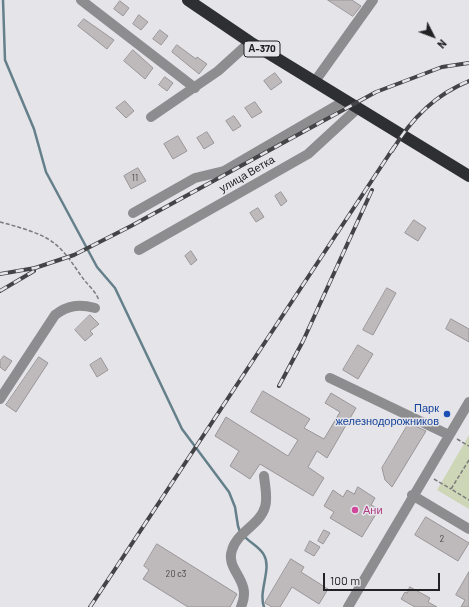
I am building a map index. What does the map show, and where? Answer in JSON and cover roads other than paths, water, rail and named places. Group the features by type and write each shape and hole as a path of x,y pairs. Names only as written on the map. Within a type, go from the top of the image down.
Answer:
{"highway":[{"name":"А-370","path":"188,0 250,42 343,97"},
{"name":"А-370","path":"201,0 318,77 358,108 469,176"}],"street":[{"path":"81,0 194,88"},
{"path":"318,77 373,0"},
{"path":"151,117 218,71 250,42"},
{"name":"улица Ветка","path":"133,213 195,178 224,171 343,97"},
{"name":"улица Ветка","path":"139,250 308,154 358,108"},
{"path":"0,399 55,315 76,305 95,308"},
{"path":"330,378 449,434"},
{"path":"348,607 412,495 469,402"},
{"path":"241,607 244,600 245,591 231,561 231,556 234,545 265,508 264,476"},
{"path":"412,495 469,529"}],"waterway":[{"path":"3,0 5,60 34,129 46,172 97,267 115,288 182,429 229,492 235,507 240,532"},
{"path":"244,536 260,550 266,561 267,567 263,594 264,607"}],"railway":[{"path":"0,274 35,268 74,255 131,226 376,92 442,67 469,63"},
{"path":"392,151 407,129 425,109 446,93 469,81"},
{"path":"90,607 394,147"},
{"path":"279,386 303,341 372,190"},
{"path":"0,291 34,271"}],"place":[{"name":"Парк железнодорожников","path":"447,414"},
{"name":"Ани","path":"355,510"}]}
